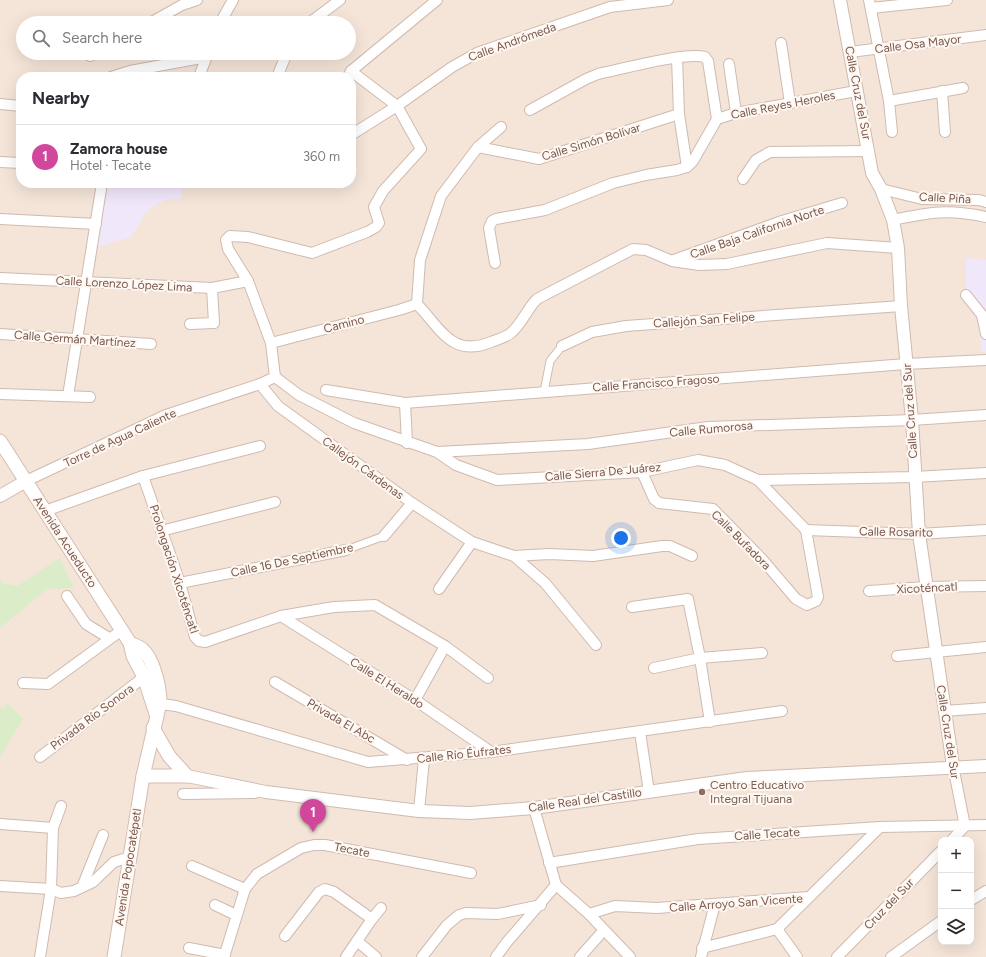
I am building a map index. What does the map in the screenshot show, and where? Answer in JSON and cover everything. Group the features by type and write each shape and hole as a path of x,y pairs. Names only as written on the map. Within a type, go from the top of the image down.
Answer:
{"main road":[{"name":"Avenida Acueducto","path":"0,441 130,643 133,656 144,677 156,706"},
{"name":"Avenida Acueducto","path":"130,643 143,650 155,671 160,692 143,776"},
{"path":"152,728 169,756 187,776"},
{"path":"143,776 187,776"},
{"name":"Avenida Popocatépetl","path":"114,957 143,776"}],"street":[{"path":"163,16 197,0"},
{"path":"224,16 233,0"},
{"path":"318,16 340,0"},
{"path":"351,72 437,0"},
{"path":"602,0 610,7"},
{"name":"Calle Andrómeda","path":"356,132 397,106 452,67 477,53 610,7 664,0"},
{"name":"Calle Cruz del Sur","path":"840,0 872,173 881,189 893,220 898,248 901,306 912,420 914,477 925,587 953,766 966,826"},
{"path":"892,132 888,101 877,50 870,4 947,0"},
{"name":"Calle Osa Mayor","path":"850,52 877,50 986,35"},
{"path":"781,42 790,103"},
{"path":"530,110 598,74 677,58 700,56 705,57 708,61 717,119"},
{"path":"495,263 489,228 492,221 500,218 545,210 613,183 688,167 679,114 677,58"},
{"path":"127,72 183,60"},
{"path":"201,72 205,60"},
{"path":"279,72 284,60"},
{"path":"729,64 736,113"},
{"path":"356,79 397,106 421,149 383,191 374,207 379,223 376,227 367,232 312,253 248,237 230,236 226,240 228,249 248,281 271,343 275,376 299,395 354,423 436,452"},
{"path":"888,101 963,88"},
{"name":"Calle Reyes Heroles","path":"688,167 717,119 736,113 856,91"},
{"path":"942,91 945,132"},
{"path":"0,104 16,106"},
{"name":"Calle Simón Bolívar","path":"478,147 539,159 679,114"},
{"path":"501,127 478,147 441,196 420,260 417,304 450,340 461,346 471,348 484,345 512,332 530,306 537,299 633,248 646,250 672,261 699,265 728,264 828,243 898,248"},
{"path":"743,179 756,160 770,152 869,151"},
{"path":"0,162 16,163"},
{"path":"68,396 101,188"},
{"name":"Calle Piña","path":"881,189 922,199 986,202"},
{"path":"965,200 965,213"},
{"name":"Calle Baja California Norte","path":"672,261 782,221 842,203"},
{"name":"Calle Piña","path":"893,220 934,212 965,213 986,217"},
{"path":"0,219 96,224"},
{"name":"Calle Lorenzo López Lima","path":"0,278 212,288 248,281"},
{"path":"190,324 214,323 212,288"},
{"path":"966,295 982,316 986,334"},
{"name":"Camino","path":"271,343 417,304"},
{"name":"Callejón San Felipe","path":"544,392 550,361 562,346 592,332 626,326 901,306"},
{"name":"Calle Germán Martínez","path":"0,334 151,344"},
{"path":"986,352 986,360"},
{"name":"Calle Francisco Fragoso","path":"326,390 405,403 906,364 986,360"},
{"path":"260,384 275,376"},
{"name":"Torre de Agua Caliente","path":"26,481 166,415 260,384"},
{"name":"Callejón Cárdenas","path":"260,384 278,406 412,503 472,542 514,556 545,583 596,646"},
{"path":"0,394 90,397"},
{"path":"405,403 407,443"},
{"name":"Calle Rumorosa","path":"436,452 588,444 708,427 912,420 986,415"},
{"path":"46,511 143,476 260,446"},
{"name":"Calle Sierra De Juárez","path":"436,452 456,464 496,480 642,472 698,460 725,465 758,480 914,477 986,473"},
{"name":"Calle Bufadora","path":"642,472 654,499 659,503 712,508 761,558 796,599 807,604 816,601 818,597 806,530"},
{"name":"Prolongación Xicoténcatl","path":"143,476 180,583 195,637 199,641 205,642 281,616 334,607 375,605 445,646 488,678"},
{"path":"758,480 806,530"},
{"path":"0,496 26,481"},
{"path":"161,531 275,502"},
{"name":"Calle 16 De Septiembre","path":"180,583 346,550 384,536 412,503"},
{"name":"Calle Rosarito","path":"806,530 919,534 986,530"},
{"path":"440,589 472,542"},
{"path":"514,556 549,554 593,556 662,546 670,546 692,556"},
{"name":"Xicoténcatl","path":"869,591 925,587 986,586"},
{"path":"67,596 86,624 109,638"},
{"path":"632,607 688,599 700,658 710,722"},
{"name":"Calle El Heraldo","path":"281,616 415,700 491,752"},
{"path":"22,683 48,684 109,638 122,630"},
{"path":"415,700 445,646"},
{"path":"897,656 986,646"},
{"path":"654,668 700,658 762,653"},
{"name":"Privada Río Sonora","path":"40,757 144,677"},
{"name":"Privada El Abc","path":"275,682 407,760"},
{"name":"Calle Río Éufrates","path":"156,706 368,762 424,759 491,752 782,711"},
{"path":"944,711 986,708"},
{"path":"640,732 649,792"},
{"path":"419,812 424,759"},
{"name":"Calle Real del Castillo","path":"187,776 266,792 419,812 470,814 534,808 747,778 953,766 986,766"},
{"path":"183,794 266,792"},
{"path":"40,957 51,889 53,828 61,806"},
{"path":"534,808 556,885 589,914 603,931 630,957"},
{"path":"0,824 53,828"},
{"name":"Calle Tecate","path":"550,863 698,839 880,827 966,826 986,824"},
{"path":"955,837 966,826"},
{"name":"Calle Arroyo San Vicente","path":"589,914 615,906 657,908 809,897 880,827"},
{"path":"82,887 103,835"},
{"name":"Tecate","path":"245,889 257,874 301,848 314,845 325,845 471,873"},
{"name":"Cruz del Sur","path":"837,957 938,854"},
{"path":"0,886 51,889 67,893 93,882 114,862 130,857"},
{"path":"190,948 225,956 245,889 192,866"},
{"path":"496,957 507,942 541,905 556,885"},
{"path":"285,936 319,892 325,889 334,892 372,919"},
{"path":"974,898 986,891"},
{"path":"701,952 777,930 809,897"},
{"path":"701,952 715,904"},
{"path":"215,905 236,915"},
{"path":"422,957 447,925 459,915 466,913 498,914 541,905"},
{"path":"346,957 381,908"},
{"path":"891,957 938,923"},
{"path":"777,930 797,957"},
{"path":"580,957 603,931"},
{"path":"357,941 376,957"}],"shaded area":[{"path":"0,0 986,0 986,957 0,957"},
{"path":"107,188 183,188 181,199 169,199 153,206 144,215 131,237 97,247"},
{"path":"966,258 986,260 986,352 982,352 977,314 966,302"}],"green space":[{"path":"60,558 74,588 47,589 0,628 0,579 3,583 17,586"},
{"path":"7,703 23,719 0,757 0,707 3,709"}],"place":[{"name":"Centro Educativo Integral Tijuana","path":"702,792"},
{"name":"Zamora house","path":"313,832"}]}
